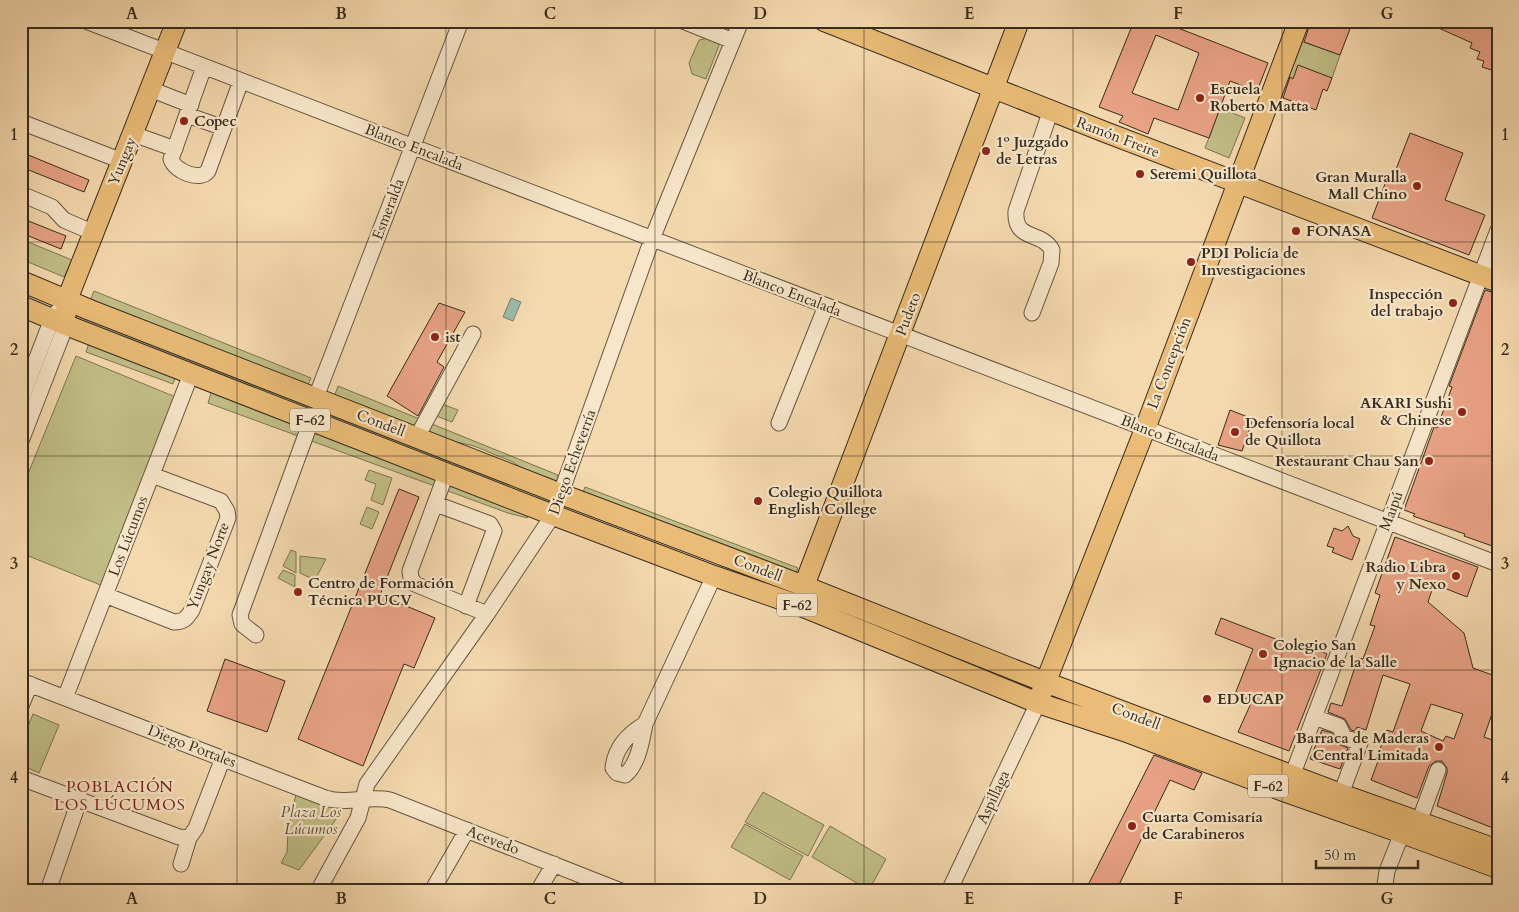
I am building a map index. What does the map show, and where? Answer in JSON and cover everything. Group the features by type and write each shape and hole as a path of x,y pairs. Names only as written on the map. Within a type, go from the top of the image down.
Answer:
{"main road":[{"name":"Yungay","path":"59,322 177,21"},
{"name":"Ramón Freire","path":"824,21 1489,279"},
{"name":"Pudeto","path":"806,608 804,586 1019,21"},
{"name":"La Concepción","path":"1038,703 1145,429 1299,21"},
{"name":"Condell","path":"21,281 561,494 804,586 1045,682 1289,784 1341,794 1498,868"},
{"name":"Condell","path":"21,306 553,516 806,608 1038,703 1289,784 1411,827 1498,850"}],"street":[{"name":"Blanco Encalada","path":"86,21 1498,564"},
{"name":"Esmeralda","path":"316,397 461,21"},
{"path":"683,21 708,26 733,41"},
{"name":"Diego Echeverría","path":"318,891 358,818 364,799 364,790 370,779 487,614 553,516 652,239 741,21"},
{"path":"204,67 171,159 174,165 189,173 200,176 208,171 241,81"},
{"path":"150,89 224,128"},
{"path":"1032,314 1051,263 1052,250 1046,243 1020,230 1016,224 1016,211 1051,110"},
{"path":"21,122 122,161"},
{"path":"133,134 175,149"},
{"path":"21,194 52,206 64,220 94,233"},
{"name":"Maipú","path":"1289,784 1387,522 1489,279 1498,230"},
{"path":"779,423 826,306"},
{"name":"Yungay","path":"21,398 59,322"},
{"name":"Yungay","path":"22,437 59,322"},
{"path":"417,437 473,334"},
{"name":"Los Lúcumos","path":"65,698 191,374"},
{"path":"256,635 242,624 240,616 311,420"},
{"path":"446,474 410,570 410,576 415,584 487,614"},
{"name":"Yungay Norte","path":"105,595 174,622 182,622 192,610 228,518 227,511 220,501 152,475"},
{"path":"436,504 490,524 494,531 466,606"},
{"path":"645,724 714,576"},
{"path":"21,706 25,682"},
{"name":"Diego Portales","path":"25,682 330,800 347,802 364,799"},
{"name":"Aspillaga","path":"949,891 1038,703"},
{"path":"1314,717 1339,726 1344,737 1360,743 1341,794"},
{"path":"181,864 189,838 196,828 224,758"},
{"path":"1384,891 1387,871 1411,827 1438,770"},
{"path":"21,778 179,837 189,838"},
{"name":"Acevedo","path":"364,799 390,800 621,891"},
{"path":"49,890 79,801"},
{"path":"432,891 467,830"},
{"path":"538,891 554,864"}],"green space":[{"path":"708,38 720,43 706,79 692,74 689,63 699,40"},
{"path":"1301,41 1340,55 1332,78 1293,79 1286,76"},
{"path":"1220,108 1245,118 1229,158 1205,148"},
{"path":"21,239 72,260 64,277 21,259"},
{"path":"94,291 311,378 307,387 89,303"},
{"path":"76,312 551,495 554,503 547,507 73,320"},
{"path":"91,337 177,372 173,384 86,352"},
{"path":"76,356 178,398 103,586 21,553 21,491"},
{"path":"338,386 558,475 557,480 551,484 533,476 513,462 474,446 448,440 334,397"},
{"path":"212,390 361,451 531,513 527,518 508,513 208,403"},
{"path":"439,403 458,410 452,422 431,414"},
{"path":"369,470 392,478 383,505 371,500 376,484 365,480"},
{"path":"585,487 798,568 795,576 582,495"},
{"path":"367,507 379,512 372,529 360,524"},
{"path":"291,550 296,552 296,573 283,566"},
{"path":"300,556 326,559 315,580 300,573"},
{"path":"283,570 295,575 295,587 278,578"},
{"path":"33,714 59,725 39,773 21,765 21,743"},
{"path":"763,792 824,825 808,856 745,822"},
{"name":"Plaza Los Lúcumos","path":"296,794 335,806 339,808 340,814 299,870 281,863 287,852 288,831"},
{"path":"745,824 803,856 790,880 731,847"},
{"path":"830,826 886,859 869,890 812,857"}],"shaded area":[{"path":"511,298 521,302 513,321 503,317"}],"building":[{"path":"1134,21 1160,21 1268,63 1257,91 1230,81 1209,138 1154,118 1148,134 1119,122 1123,116 1099,107","holes":["1156,35 1199,53 1178,110 1132,93"]},
{"path":"1311,21 1353,21 1340,55 1304,42"},
{"path":"1423,21 1489,21 1498,25 1498,72 1482,67 1484,61 1477,59 1480,52 1470,48 1472,43"},
{"path":"1298,65 1332,78 1327,91 1323,89 1316,110 1283,98 1290,77 1293,79"},
{"name":"Gran Muralla Mall Chino","path":"1410,133 1463,153 1445,200 1485,215 1469,255 1372,218 1390,171 1395,172"},
{"path":"21,152 89,180 84,192 21,167"},
{"path":"21,218 66,236 61,249 21,233"},
{"path":"1485,290 1498,294 1498,548 1413,516 1415,514 1404,510 1434,427 1437,428 1452,387 1449,386"},
{"name":"ist","path":"439,303 465,312 437,362 444,367 418,416 387,396"},
{"name":"Defensoría local de Quillota","path":"1230,410 1253,419 1242,451 1218,445"},
{"path":"399,489 419,497 380,595 435,618 414,668 404,664 363,766 298,739"},
{"path":"1348,526 1353,536 1360,539 1352,560 1332,552 1334,548 1327,546 1334,528 1342,531"},
{"path":"1395,537 1478,567 1467,597 1434,584 1428,602 1464,633 1473,668 1498,677 1498,710 1494,708 1484,737 1498,742 1498,830 1437,806 1447,773 1447,768 1442,761 1436,761 1429,766 1417,798 1371,780 1387,730 1393,732 1410,684 1383,675 1366,730 1357,727 1355,731 1351,730 1345,719 1328,712 1331,703 1342,706 1358,658 1363,659 1375,626 1370,625 1380,595 1375,593","holes":["1431,704 1463,714 1454,739 1446,736 1443,741 1421,731"]},
{"path":"1221,618 1312,653 1314,648 1327,654 1289,751 1238,732 1252,701 1235,694 1253,649 1215,634"},
{"path":"225,659 285,681 267,732 207,711"},
{"path":"1322,730 1332,733 1338,744 1348,748 1340,769 1310,759"},
{"name":"Cuarta Comisaría de Carabineros","path":"1154,755 1202,773 1194,790 1170,780 1116,891 1085,891"}],"place":[{"name":"Escuela Roberto Matta","path":"1200,98"},
{"name":"Copec","path":"184,121"},
{"name":"1º Juzgado de Letras","path":"986,151"},
{"name":"Seremi Quillota","path":"1140,174"},
{"name":"Gran Muralla Mall Chino","path":"1417,186"},
{"name":"FONASA","path":"1296,231"},
{"name":"PDI Policía de Investigaciones","path":"1191,262"},
{"name":"Inspección del trabajo","path":"1453,303"},
{"name":"ist","path":"435,337"},
{"name":"AKARI Sushi & Chinese","path":"1462,412"},
{"name":"Defensoría local de Quillota","path":"1235,432"},
{"name":"Restaurant Chau San","path":"1429,461"},
{"name":"Colegio Quillota English College","path":"758,501"},
{"name":"Radio Libra y Nexo","path":"1456,576"},
{"name":"Centro de Formación Técnica PUCV","path":"298,592"},
{"name":"Colegio San Ignacio de la Salle","path":"1263,654"},
{"name":"EDUCAP","path":"1207,699"},
{"name":"Barraca de Maderas Central Limitada","path":"1439,747"},
{"name":"Cuarta Comisaría de Carabineros","path":"1132,826"}],"district":[{"name":"POBLACIÓN LOS LÚCUMOS","path":"120,796"}]}
